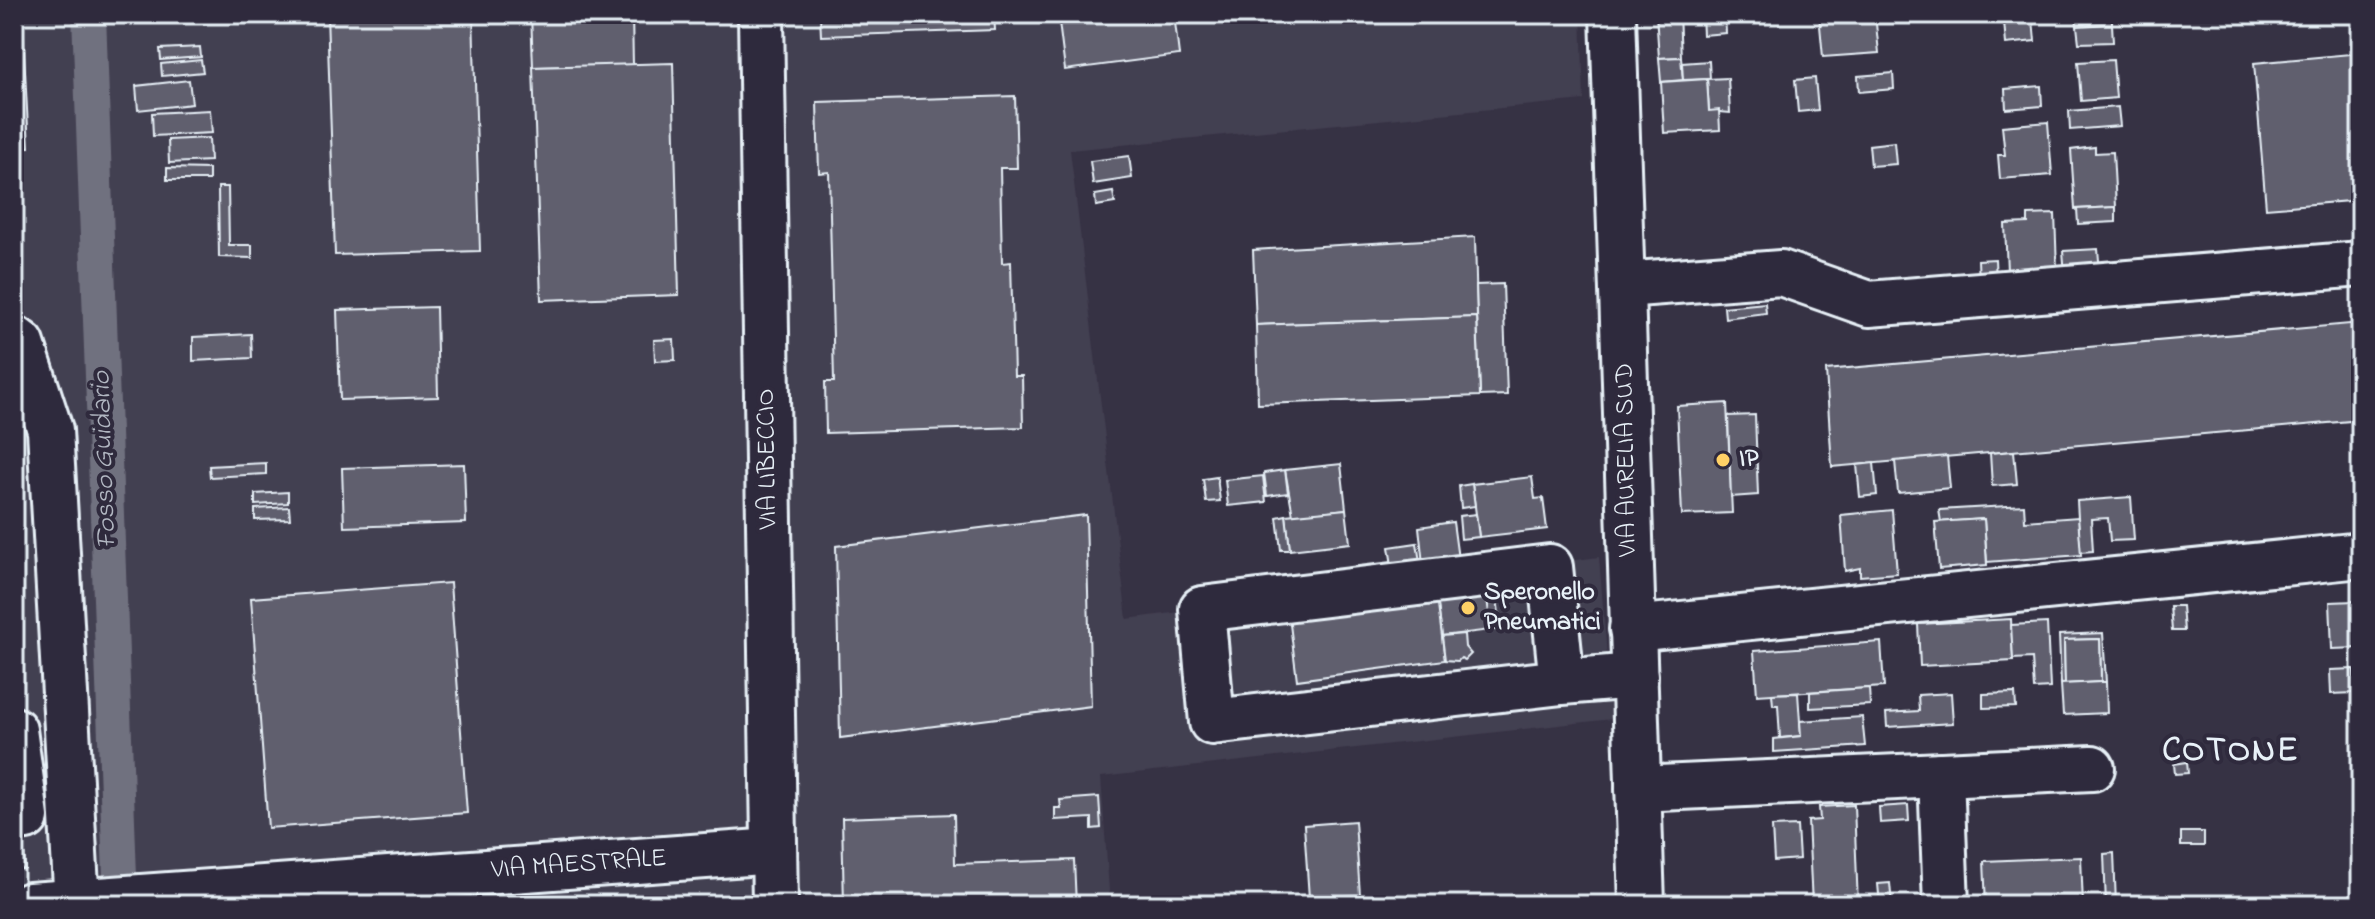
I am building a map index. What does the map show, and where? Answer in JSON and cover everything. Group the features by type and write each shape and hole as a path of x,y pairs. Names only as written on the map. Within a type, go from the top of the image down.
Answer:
{"street":[{"name":"VIA LIBECCIO","path":"761,14 775,905"},
{"name":"VIA AURELIA SUD","path":"1613,14 1642,905"},
{"path":"1623,285 1781,273 1869,304 2361,264"},
{"path":"14,338 22,344 28,404 50,430 82,902 30,905"},
{"path":"1632,629 2361,555"},
{"path":"1562,682 1550,567 1202,609 1212,722 1635,676"},
{"path":"14,723 26,817 14,818"},
{"path":"1638,789 2092,768"},
{"path":"1941,775 1946,905"},
{"name":"VIA MAESTRALE","path":"82,902 774,851"}],"shaded area":[{"path":"14,14 1581,14 1584,100 1070,150 1127,619 1599,557 1612,719 1101,777 1110,905 14,905"}],"building":[{"path":"14,14 22,14 29,147 14,148"},
{"path":"327,14 473,14 480,251 335,255"},
{"path":"531,14 632,14 633,65 533,67"},
{"path":"820,14 994,14 995,30 821,36"},
{"path":"1058,14 1119,14 1059,22"},
{"path":"1119,14 1174,14 1179,55 1065,70 1059,22"},
{"path":"1656,14 1679,14 1681,57 1659,58"},
{"path":"1702,14 1725,14 1726,33 1703,35"},
{"path":"1875,14 1879,53 1823,57 1819,15"},
{"path":"2076,14 2112,14 2112,24 2077,26"},
{"path":"2033,19 2035,41 2006,44 2004,22"},
{"path":"2112,24 2113,42 2079,43 2077,26"},
{"path":"200,47 201,57 161,60 160,49"},
{"path":"2361,53 2361,200 2266,208 2254,63"},
{"path":"1681,57 1683,80 1661,82 1659,58"},
{"path":"201,60 203,72 162,76 161,64"},
{"path":"2113,60 2116,98 2081,101 2078,62"},
{"path":"1709,61 1710,79 1683,80 1682,63"},
{"path":"673,63 679,295 541,300 533,67"},
{"path":"1893,73 1894,89 1859,92 1858,76"},
{"path":"1728,78 1730,113 1709,111 1707,79"},
{"path":"1815,78 1818,110 1798,112 1795,80"},
{"path":"1707,79 1709,111 1719,110 1720,130 1664,133 1661,82"},
{"path":"189,80 192,104 138,110 136,86"},
{"path":"2041,86 2042,106 2006,109 2005,89"},
{"path":"1015,96 1017,168 1000,168 1002,263 1011,262 1014,376 1022,376 1023,427 826,433 825,382 834,382 829,172 819,173 817,102"},
{"path":"2118,107 2120,126 2070,130 2069,111"},
{"path":"210,110 212,133 153,136 152,113"},
{"path":"2048,122 2052,175 2000,179 1998,155 2005,155 2002,126"},
{"path":"209,138 210,161 169,163 168,140"},
{"path":"1894,142 1896,164 1871,166 1869,145"},
{"path":"2095,147 2095,153 2113,152 2116,207 2075,209 2071,150"},
{"path":"1129,156 1132,178 1093,184 1090,161"},
{"path":"167,168 209,169 209,180 167,180"},
{"path":"218,187 228,187 229,245 252,245 252,258 219,257"},
{"path":"1113,192 1115,203 1096,206 1095,195"},
{"path":"2116,207 2116,222 2078,224 2077,209"},
{"path":"2055,214 2057,269 2007,271 2005,224 2028,223 2028,215"},
{"path":"1475,237 1477,317 1256,325 1253,250"},
{"path":"2098,249 2100,272 2065,274 2063,251"},
{"path":"1995,259 1996,281 1979,283 1978,260"},
{"path":"1503,284 1507,395 1480,396 1476,285"},
{"path":"1765,303 1766,313 1725,318 1724,307"},
{"path":"436,307 438,397 340,400 337,310"},
{"path":"1477,317 1480,396 1258,404 1256,325"},
{"path":"2361,323 2361,420 1832,467 1826,370"},
{"path":"251,334 252,358 193,361 193,337"},
{"path":"674,339 675,360 655,361 654,340"},
{"path":"1727,403 1732,513 1682,515 1677,406"},
{"path":"1755,415 1758,495 1731,497 1728,416"},
{"path":"2014,451 2017,484 1992,486 1990,453"},
{"path":"1947,456 1950,488 1898,493 1895,461"},
{"path":"266,463 266,474 210,477 209,466"},
{"path":"1874,463 1877,495 1860,497 1857,465"},
{"path":"464,464 466,523 344,527 342,468"},
{"path":"1341,464 1346,509 1293,515 1285,470"},
{"path":"1285,470 1288,493 1267,496 1264,473"},
{"path":"1263,476 1266,502 1228,506 1225,480"},
{"path":"1217,477 1220,501 1206,502 1203,479"},
{"path":"1532,477 1535,499 1543,498 1547,529 1479,537 1472,484"},
{"path":"1472,484 1475,506 1461,508 1459,486"},
{"path":"288,492 288,503 255,505 255,494"},
{"path":"2131,497 2134,540 2110,541 2108,518 2091,519 2093,551 2080,552 2077,501"},
{"path":"2024,505 2025,521 2078,517 2081,555 1987,562 1984,519 1941,522 1939,510"},
{"path":"289,507 290,519 255,520 255,509"},
{"path":"1346,509 1350,543 1290,550 1286,515"},
{"path":"1892,510 1897,573 1860,576 1860,568 1845,571 1841,515"},
{"path":"1476,514 1479,537 1461,539 1459,516"},
{"path":"1086,515 1091,706 840,738 836,546"},
{"path":"1286,515 1290,550 1281,550 1277,517"},
{"path":"1984,519 1987,565 1939,569 1935,522"},
{"path":"1453,522 1458,559 1423,564 1419,527"},
{"path":"1417,543 1421,568 1393,571 1389,547"},
{"path":"1495,581 1501,630 1491,630 1485,582"},
{"path":"1485,582 1491,630 1442,636 1436,590"},
{"path":"450,583 467,813 268,828 251,598"},
{"path":"1436,590 1445,660 1297,680 1288,608"},
{"path":"2355,601 2358,648 2332,649 2330,602"},
{"path":"2170,606 2182,606 2184,631 2172,631"},
{"path":"2011,619 2013,661 1920,666 1918,624"},
{"path":"2047,623 2050,688 2034,689 2032,658 2013,659 2011,625"},
{"path":"2103,633 2106,682 2101,682 2100,639 2064,640 2065,684 2061,684 2059,635"},
{"path":"1464,634 1465,647 1471,654 1465,660 1445,660 1442,636"},
{"path":"2100,639 2101,682 2065,684 2064,640"},
{"path":"1881,642 1884,687 1757,695 1754,651"},
{"path":"2354,669 2355,693 2331,694 2330,670"},
{"path":"2106,682 2107,713 2063,715 2061,684"},
{"path":"1869,688 1870,705 1810,708 1810,692"},
{"path":"1798,693 1801,736 1780,738 1778,705 1773,705 1772,694"},
{"path":"1951,693 1953,723 1887,727 1886,713 1919,711 1918,695"},
{"path":"2015,693 2016,707 1983,708 1983,694"},
{"path":"1862,717 1865,746 1774,752 1774,739 1801,736 1800,721"},
{"path":"2187,762 2188,773 2175,774 2174,764"},
{"path":"1099,797 1101,828 1092,829 1092,818 1055,820 1055,808 1061,808 1060,800"},
{"path":"1854,805 1858,905 1812,905 1808,821 1820,820 1819,807"},
{"path":"1908,805 1909,821 1880,823 1879,807"},
{"path":"954,814 955,864 1074,860 1076,905 844,905 842,818"},
{"path":"1355,821 1360,895 1309,898 1304,825"},
{"path":"1797,826 1799,859 1774,861 1772,827"},
{"path":"2181,832 2204,832 2204,846 2181,846"},
{"path":"24,851 25,869 14,870 14,852"},
{"path":"2114,853 2116,905 2106,905 2104,854"},
{"path":"2081,857 2083,905 1986,905 1984,861"},
{"path":"1890,883 1892,905 1880,905 1878,884"}],"waterway":[{"name":"Fosso Guidario","path":"89,14 121,905"}],"place":[{"name":"IP","path":"1723,460"},
{"name":"Speronello Pneumatici","path":"1468,608"}],"district":[{"name":"COTONE","path":"2231,752"}]}
